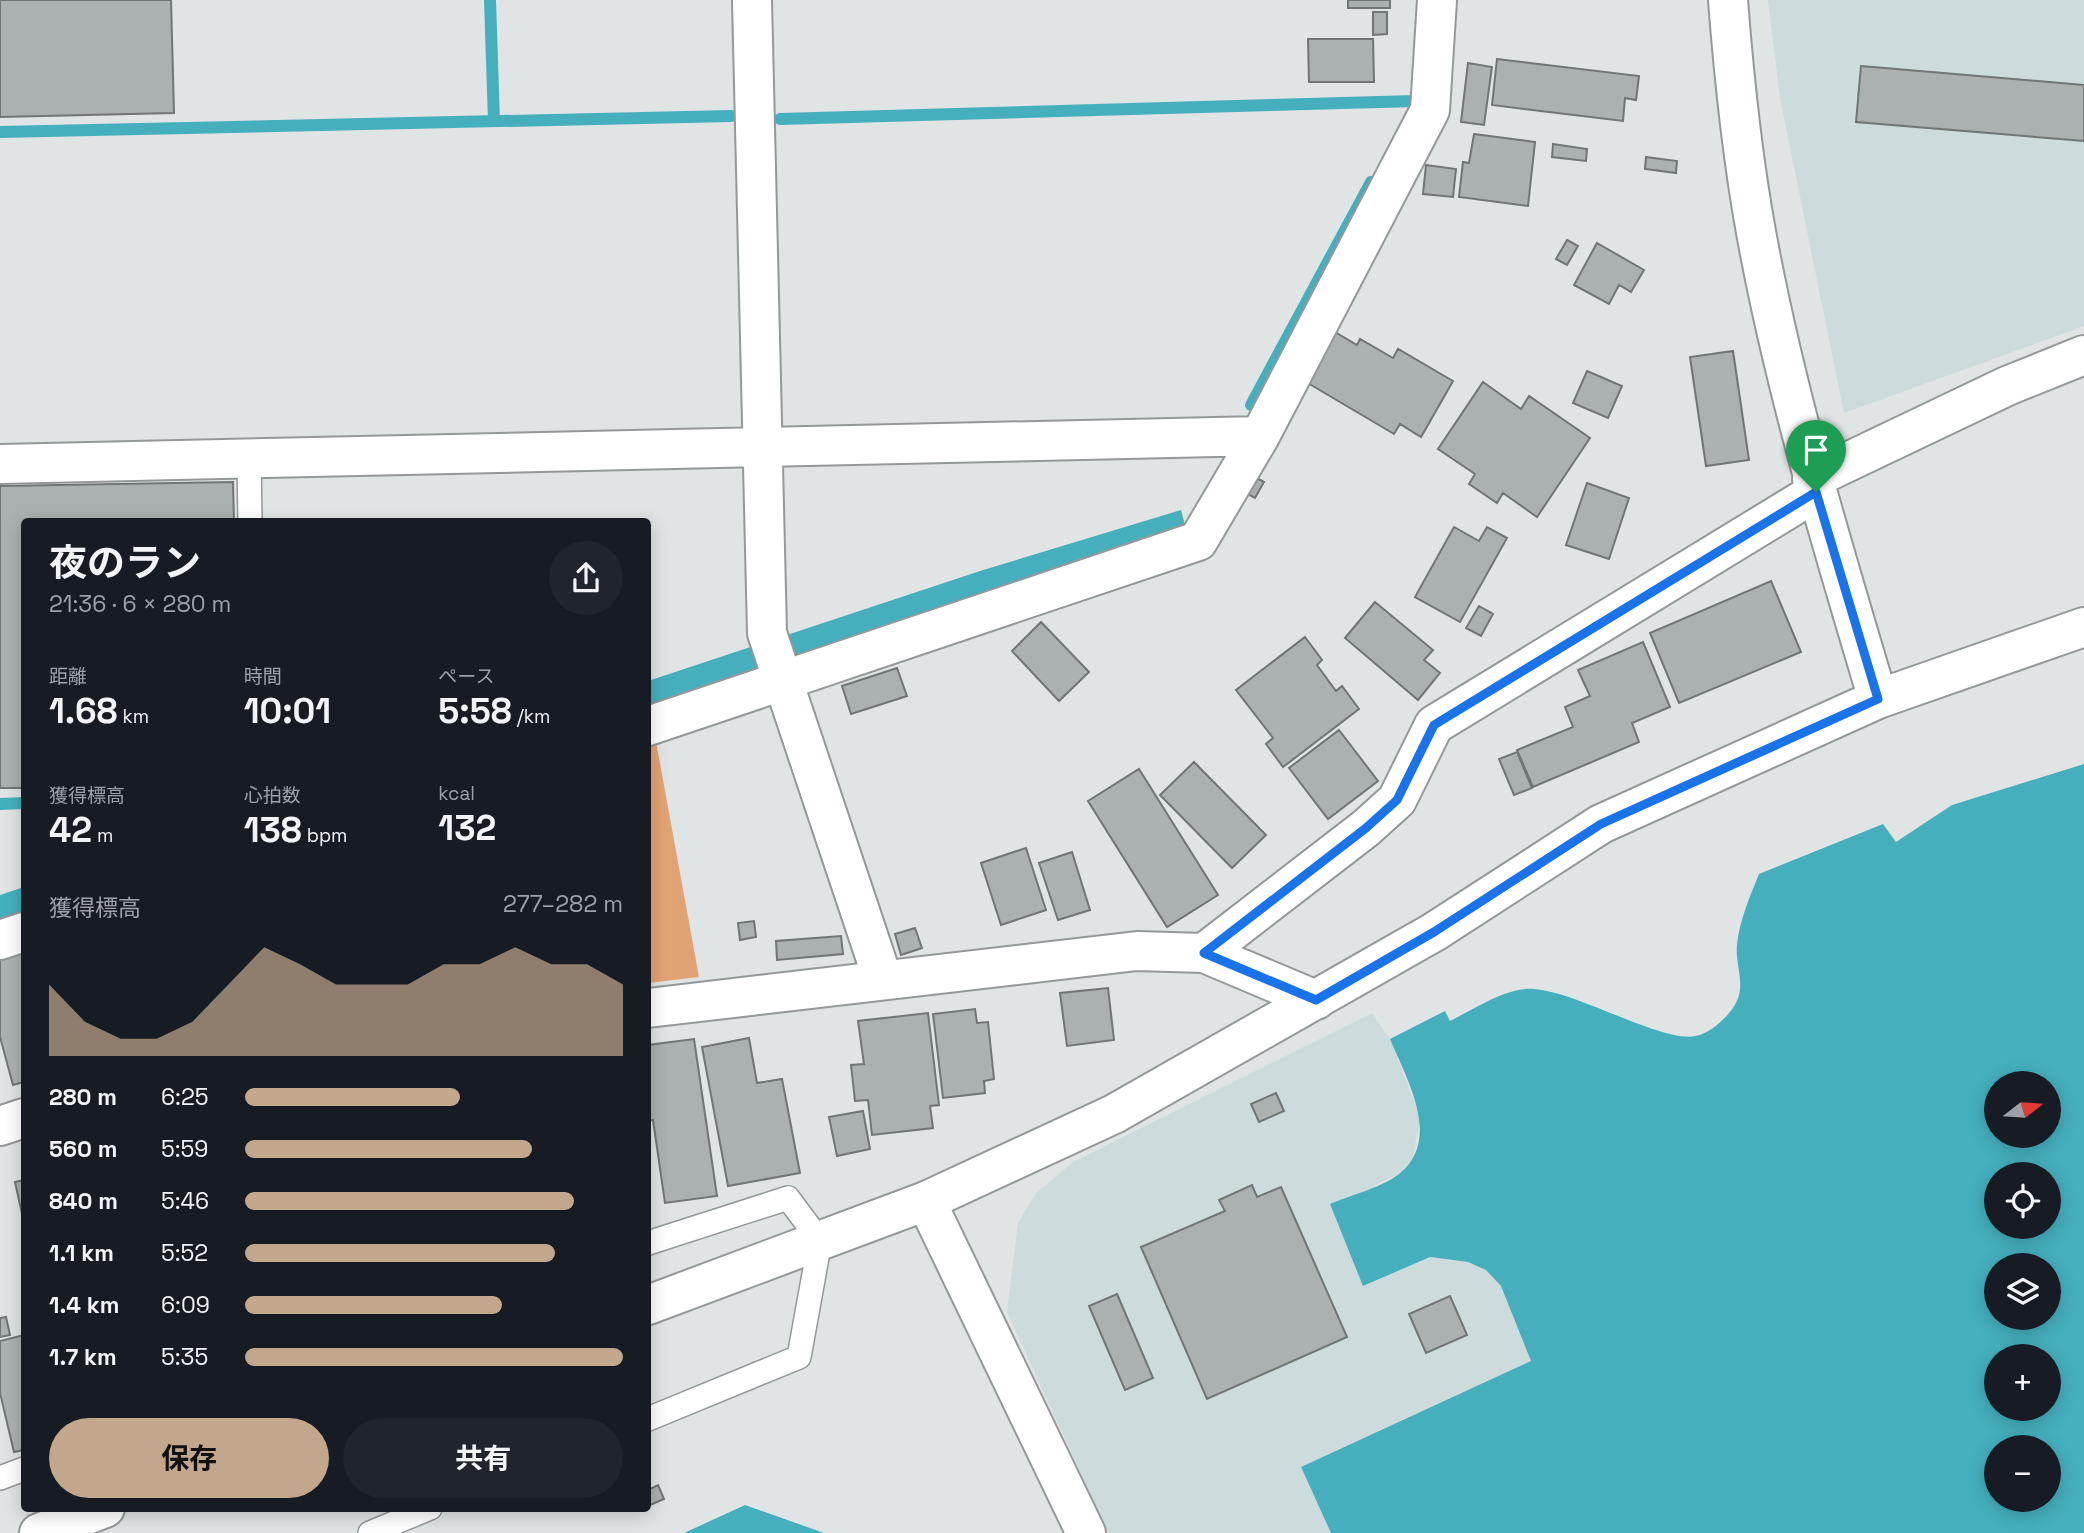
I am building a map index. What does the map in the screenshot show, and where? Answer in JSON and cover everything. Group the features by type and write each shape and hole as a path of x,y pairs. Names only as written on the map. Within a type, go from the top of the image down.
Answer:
{"street":[{"path":"752,0 767,633 883,980"},
{"path":"651,725 781,675 1198,541 1259,436 1430,110 1437,0"},
{"path":"1728,0 1736,102 1756,233 1814,486 1878,699"},
{"path":"1204,953 1366,828 1397,800 1434,725 1814,486 2007,386 2084,355"},
{"path":"0,464 1259,436"},
{"path":"651,1304 926,1201 1114,1114 1434,932 1601,824 1878,699 2084,627"},
{"path":"0,940 21,933"},
{"path":"651,1008 1137,951 1204,953 1316,1000"},
{"path":"0,1126 21,1119"},
{"path":"926,1201 1086,1533"},
{"path":"39,1533 94,1512"}],"lane":[{"path":"248,458 250,518"},
{"path":"651,1242 788,1198 821,1241 799,1357 651,1418"},
{"path":"0,1478 21,1470"},
{"path":"370,1533 420,1512"}],"shaded area":[{"path":"1768,0 2084,0 2084,326 1844,413 1780,98"},
{"path":"655,736 699,977 651,983 651,737"},
{"path":"1372,1013 1390,1039 1420,1117 1413,1157 1399,1174 1375,1185 1363,1286 1430,1257 1468,1262 1487,1270 1501,1286 1531,1361 1301,1467 1331,1533 1108,1533 1007,1312 1018,1223 1035,1194 1073,1162"}],"water":[{"path":"1181,510 1186,529 651,708 651,680 980,571"},
{"path":"2084,764 2084,1533 1331,1533 1301,1467 1531,1361 1501,1286 1486,1270 1468,1262 1430,1257 1363,1286 1330,1204 1392,1179 1412,1160 1418,1144 1420,1126 1417,1108 1390,1039 1445,1011 1450,1021 1502,995 1523,989 1552,992 1663,1032 1681,1036 1702,1034 1724,1018 1739,996 1738,936 1759,874 1883,824 1896,842 1952,805"},
{"path":"21,888 21,917 0,924 0,895"},
{"path":"745,1505 824,1533 684,1533"}],"building":[{"path":"0,0 171,0 174,113 0,117"},
{"path":"1348,0 1390,0 1390,8 1348,8"},
{"path":"1373,12 1387,12 1387,34 1373,35"},
{"path":"1308,39 1373,39 1374,82 1309,82"},
{"path":"1497,59 1639,76 1636,100 1625,98 1623,121 1492,105"},
{"path":"1468,63 1492,67 1484,125 1461,122"},
{"path":"1861,66 2084,85 2084,141 1856,122"},
{"path":"1474,134 1535,142 1528,206 1459,197 1463,162 1469,163"},
{"path":"1553,144 1587,149 1586,161 1552,157"},
{"path":"1646,157 1677,161 1676,173 1645,169"},
{"path":"1426,165 1456,169 1453,197 1423,194"},
{"path":"1567,240 1578,246 1567,265 1556,259"},
{"path":"1597,243 1644,270 1631,292 1619,285 1609,304 1574,285"},
{"path":"1335,332 1357,345 1360,339 1393,358 1398,349 1453,381 1421,437 1400,424 1394,434 1306,382"},
{"path":"1733,351 1749,460 1706,466 1690,357"},
{"path":"1587,371 1622,386 1608,418 1573,403"},
{"path":"1483,382 1521,409 1529,396 1590,438 1537,517 1503,493 1497,503 1469,484 1475,474 1438,449"},
{"path":"1253,476 1264,482 1255,498 1244,492"},
{"path":"233,482 234,518 21,518 21,788 0,788 0,486"},
{"path":"1587,483 1629,498 1609,559 1566,545"},
{"path":"1454,527 1479,541 1487,527 1507,538 1460,622 1415,597"},
{"path":"1771,581 1801,652 1679,703 1650,633"},
{"path":"1375,602 1433,650 1424,660 1440,673 1418,700 1345,638"},
{"path":"1479,606 1493,614 1481,636 1466,628"},
{"path":"1041,622 1089,672 1059,701 1012,651"},
{"path":"1305,637 1322,660 1317,665 1336,691 1342,686 1359,709 1283,767 1266,744 1273,738 1236,690"},
{"path":"1643,642 1670,707 1632,723 1639,742 1533,787 1517,750 1573,727 1565,707 1590,696 1578,670"},
{"path":"897,668 907,696 851,714 842,686"},
{"path":"1339,730 1378,781 1328,819 1289,768"},
{"path":"1517,752 1532,788 1514,795 1499,759"},
{"path":"1194,762 1266,835 1232,868 1160,795"},
{"path":"1139,769 1218,895 1167,927 1088,801"},
{"path":"1026,848 1046,910 1001,925 981,863"},
{"path":"1072,852 1090,910 1058,920 1039,863"},
{"path":"754,921 756,937 740,940 738,923"},
{"path":"915,928 922,948 901,955 895,934"},
{"path":"841,936 843,954 777,960 776,941"},
{"path":"21,949 21,1083 13,1085 0,1037 0,955"},
{"path":"1108,988 1114,1040 1067,1046 1060,993"},
{"path":"975,1009 977,1023 988,1022 994,1079 984,1081 985,1093 943,1098 933,1014"},
{"path":"928,1013 939,1105 930,1106 933,1128 872,1135 868,1100 855,1101 851,1065 864,1064 858,1021"},
{"path":"749,1038 757,1083 782,1079 800,1173 728,1186 702,1047"},
{"path":"694,1039 717,1196 665,1203 651,1120 651,1045"},
{"path":"1276,1093 1284,1111 1259,1122 1251,1104"},
{"path":"863,1111 870,1149 837,1156 829,1117"},
{"path":"21,1181 21,1209 15,1182"},
{"path":"1252,1185 1257,1197 1281,1187 1347,1337 1207,1399 1141,1247 1225,1211 1219,1200"},
{"path":"1117,1294 1153,1378 1125,1390 1089,1306"},
{"path":"1450,1296 1467,1335 1426,1353 1409,1314"},
{"path":"6,1317 10,1335 0,1337 0,1318"},
{"path":"21,1336 21,1451 14,1452 0,1393 0,1341"},
{"path":"658,1485 664,1499 651,1505 651,1488"}],"waterway":[{"path":"490,0 494,121"},
{"path":"780,119 1415,101"},
{"path":"0,132 731,116"},
{"path":"1251,405 1371,182"},
{"path":"0,804 21,803"}],"route":[{"path":"1816,492 1878,699 1601,824 1434,932 1316,1000 1204,953 1366,828 1397,800 1434,725 1816,492"}]}
